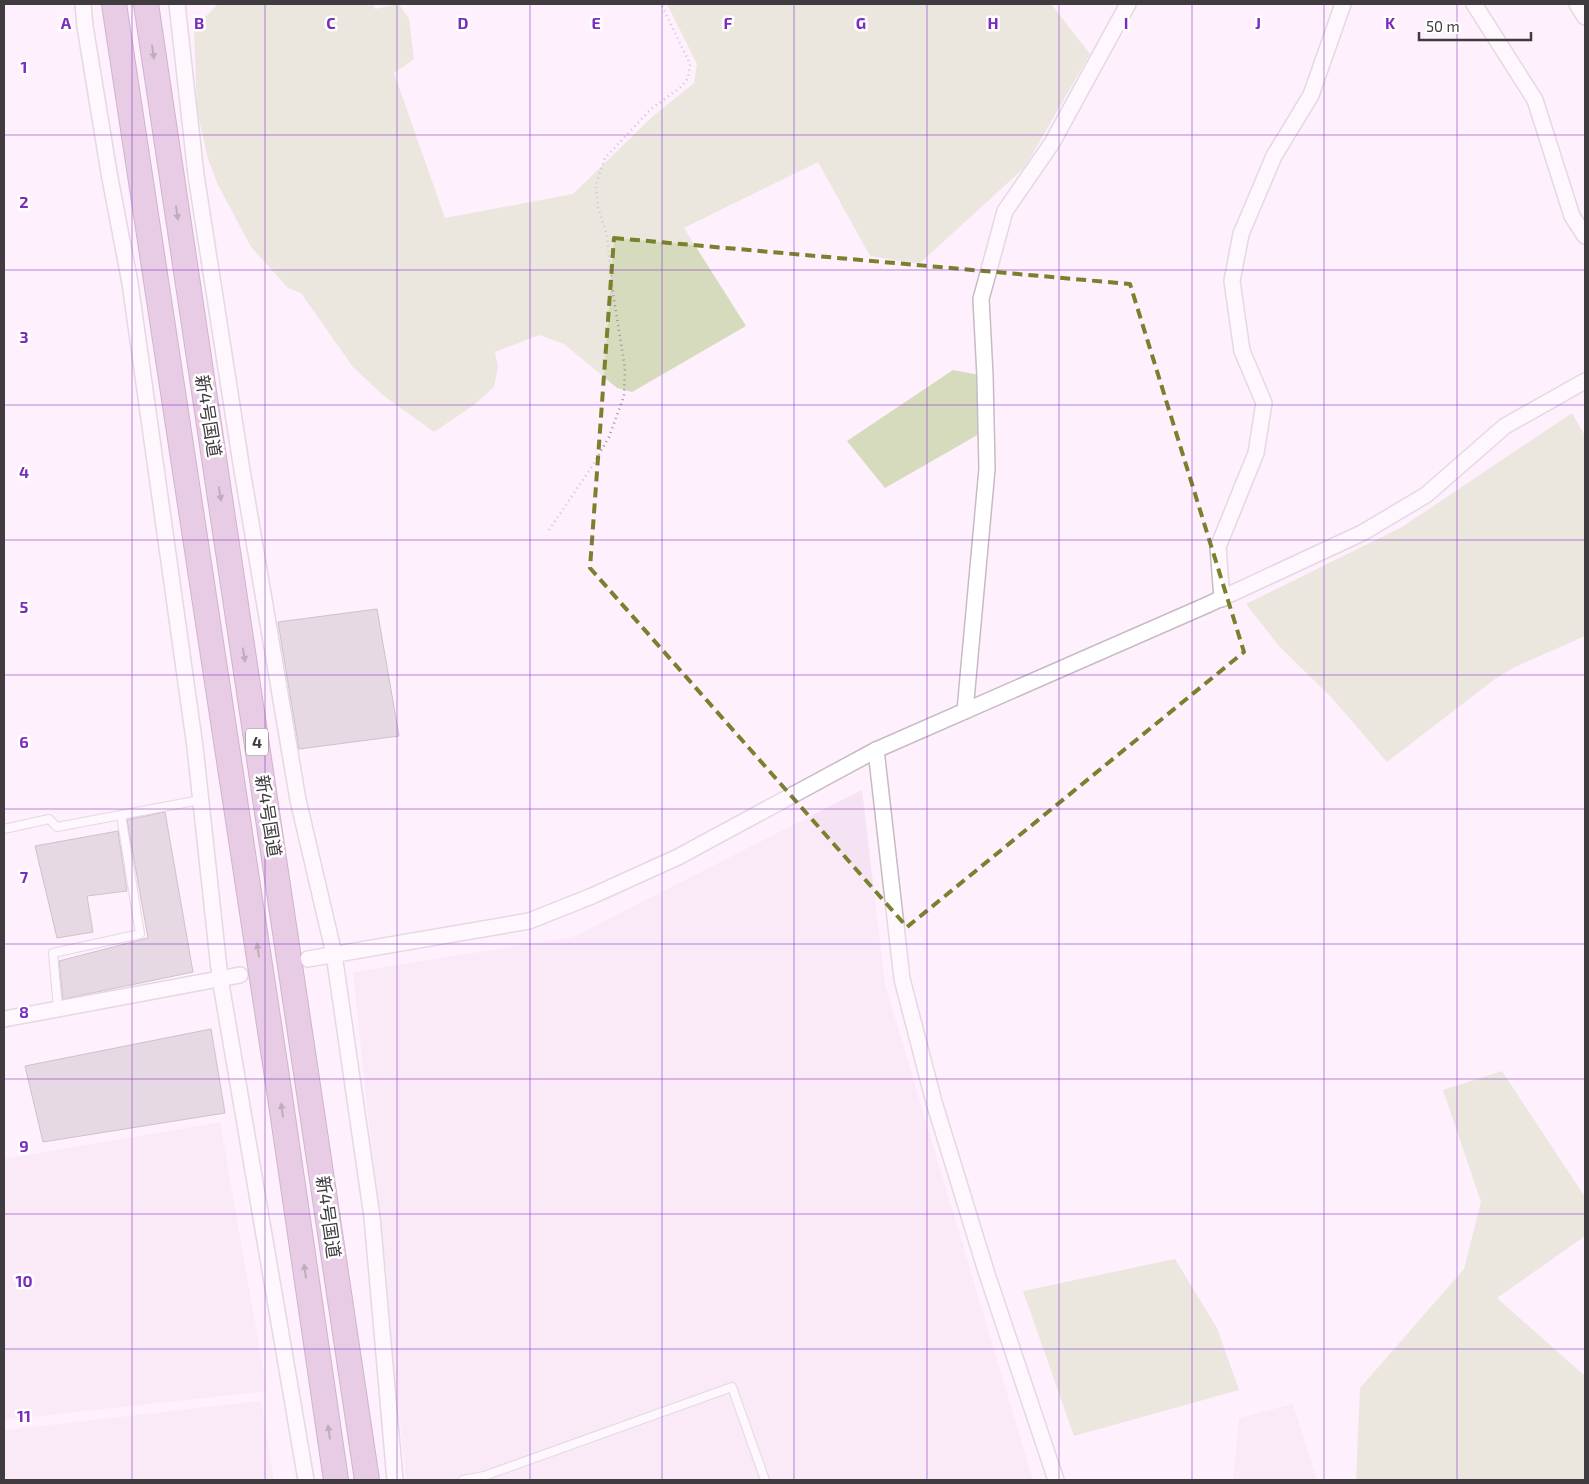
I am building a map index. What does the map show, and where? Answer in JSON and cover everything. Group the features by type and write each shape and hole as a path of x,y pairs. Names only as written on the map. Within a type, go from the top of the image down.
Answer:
{"highway":[{"name":"新4号国道","path":"114,4 279,1090 336,1480"},
{"name":"新4号国道","path":"146,4 368,1480"}],"street":[{"path":"83,4 109,173 130,283 195,747 220,978 306,1480"},
{"path":"177,4 196,175 241,464 298,800 334,954 372,1217 395,1480"},
{"path":"965,711 987,469 981,299 1005,211 1052,143 1128,4"},
{"path":"1222,598 1218,547 1256,453 1264,403 1242,351 1232,281 1241,234 1274,156 1311,95 1343,4"},
{"path":"1474,4 1535,100 1572,216 1585,236"},
{"path":"1577,4 1585,17"},
{"path":"130,283 157,280"},
{"path":"192,314 217,311"},
{"path":"308,959 529,921 592,896 678,857 876,750 1222,598 1362,532 1426,495 1505,426 1585,381"},
{"path":"216,467 241,464"},
{"path":"876,750 902,980 934,1102 986,1271 1056,1480"},
{"path":"4,1020 240,974"}],"lane":[{"path":"4,829 49,819 57,827 200,800"},
{"path":"58,1009 53,953 140,934 121,815"},
{"path":"463,1480 484,1476 732,1387 765,1480"}],"path":[{"path":"548,530 589,471 609,437 624,396 625,368 612,287 608,235 598,208 596,184 605,158 651,109 682,86 688,78 690,64 661,4"}],"highlighted area":[{"path":"614,238 1130,284 1244,652 907,927 590,568"}],"shaded area":[{"path":"862,790 885,984 1033,1480 406,1480 353,972 573,937"},
{"path":"220,1122 267,1391 4,1420 4,1159"},
{"path":"261,1401 274,1480 4,1480 4,1430"},
{"path":"1293,1404 1317,1480 1233,1480 1239,1418"}],"green space":[{"path":"218,4 373,4 375,9 399,4 409,19 414,59 394,73 445,218 573,194 651,118 694,83 697,64 667,4 1051,4 1090,54 1025,167 919,264 870,256 818,162 684,228 746,326 632,392 617,388 564,344 539,335 495,352 498,367 494,387 474,405 434,432 384,396 353,367 301,293 288,288 251,247 218,185 208,159 197,111 194,28"},
{"path":"953,370 985,376 986,430 885,488 847,441"},
{"path":"1572,413 1585,436 1585,636 1515,667 1495,679 1387,762 1332,698 1279,646 1246,604 1402,527"},
{"path":"1502,1071 1585,1197 1585,1236 1497,1298 1585,1376 1585,1480 1356,1480 1360,1388 1464,1269 1481,1202 1443,1090"},
{"path":"1175,1259 1217,1328 1239,1390 1074,1436 1023,1291"}],"building":[{"path":"377,609 399,736 299,749 278,622"},
{"path":"165,812 193,972 63,999 59,961 148,938 127,820"},
{"path":"118,831 127,891 87,896 93,932 57,938 35,846"},
{"path":"211,1029 225,1113 43,1142 25,1066"}]}
